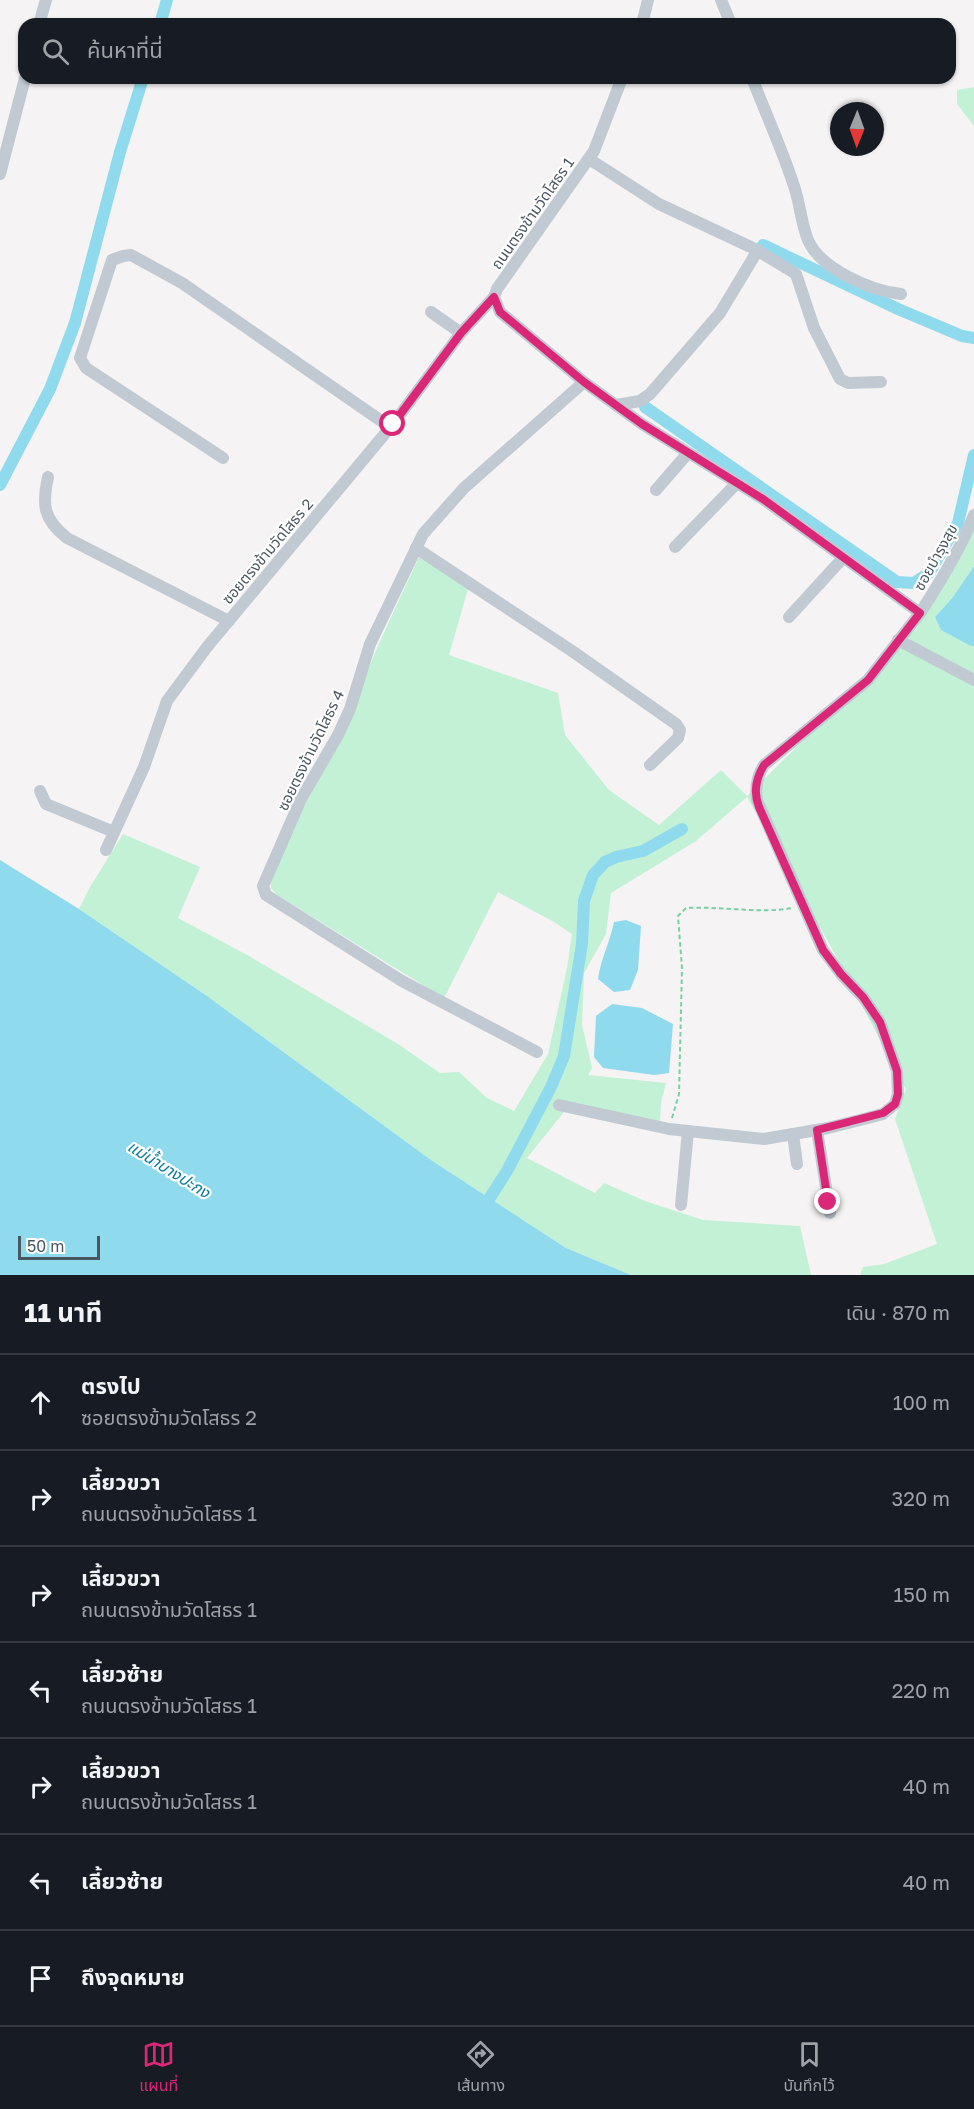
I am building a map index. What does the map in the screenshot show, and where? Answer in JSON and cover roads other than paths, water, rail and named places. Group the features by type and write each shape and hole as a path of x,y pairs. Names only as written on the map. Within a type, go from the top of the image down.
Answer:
{"street":[{"path":"41,18 46,0"},
{"path":"644,18 648,0"},
{"path":"721,0 728,18"},
{"path":"0,174 23,84"},
{"name":"ถนนตรงข้ามวัดโสธร 1","path":"494,297 497,289 589,159 600,138 620,84"},
{"path":"754,84 795,187 808,240 816,252 843,275 889,293 901,294"},
{"path":"589,159 659,204 758,250 796,274 814,328 840,380 848,383 881,382"},
{"path":"616,405 640,400 650,394 720,313 758,250"},
{"path":"223,458 86,368 80,358 112,260 131,255 182,283 390,428"},
{"path":"494,297 500,312 584,382 688,453 763,499 920,613 868,680 764,765 755,791 823,950 841,974 863,997 880,1022 897,1071 898,1094 895,1104 883,1113 817,1130 764,1139 669,1129 559,1105"},
{"name":"ซอยตรงข้ามวัดโสธร 2","path":"106,850 144,767 167,701 229,621 390,428 461,333 494,297"},
{"path":"431,312 461,333"},
{"name":"ซอยตรงข้ามวัดโสธร 4","path":"537,1052 402,981 263,891 264,881 301,799 338,735 350,709 370,644 423,534 464,488 584,382"},
{"path":"657,490 688,453"},
{"path":"48,477 44,498 46,512 54,528 67,538 229,621"},
{"path":"675,547 737,483"},
{"name":"ซอยบำรุงสุข","path":"920,613 944,577 974,515"},
{"path":"416,548 572,651 676,724 680,730 678,738 650,765"},
{"path":"789,617 843,558"},
{"path":"898,640 974,680"},
{"path":"40,791 46,804 114,832"},
{"path":"817,1130 830,1213"},
{"path":"681,1205 688,1131"},
{"path":"793,1134 797,1164"}],"water":[{"path":"974,566 974,646 971,646 941,630 935,617 953,597"},
{"name":"แม่น้ำบางปะกง","path":"0,860 79,909 207,996 431,1160 566,1248 631,1275 0,1275"},
{"path":"626,920 641,926 638,970 630,990 614,992 598,979 614,922"},
{"path":"612,1004 642,1008 673,1024 669,1073 654,1075 603,1068 594,1057 596,1016"}],"waterway":[{"path":"162,18 167,0"},
{"path":"0,485 50,389 75,323 120,152 141,84"},
{"path":"763,245 898,309 962,336 974,338"},
{"path":"645,407 897,582 914,583 929,573 958,523 974,455"},
{"path":"482,1210 507,1171 551,1087 564,1056 582,944 584,901 593,875 605,862 643,851 682,829"}]}
